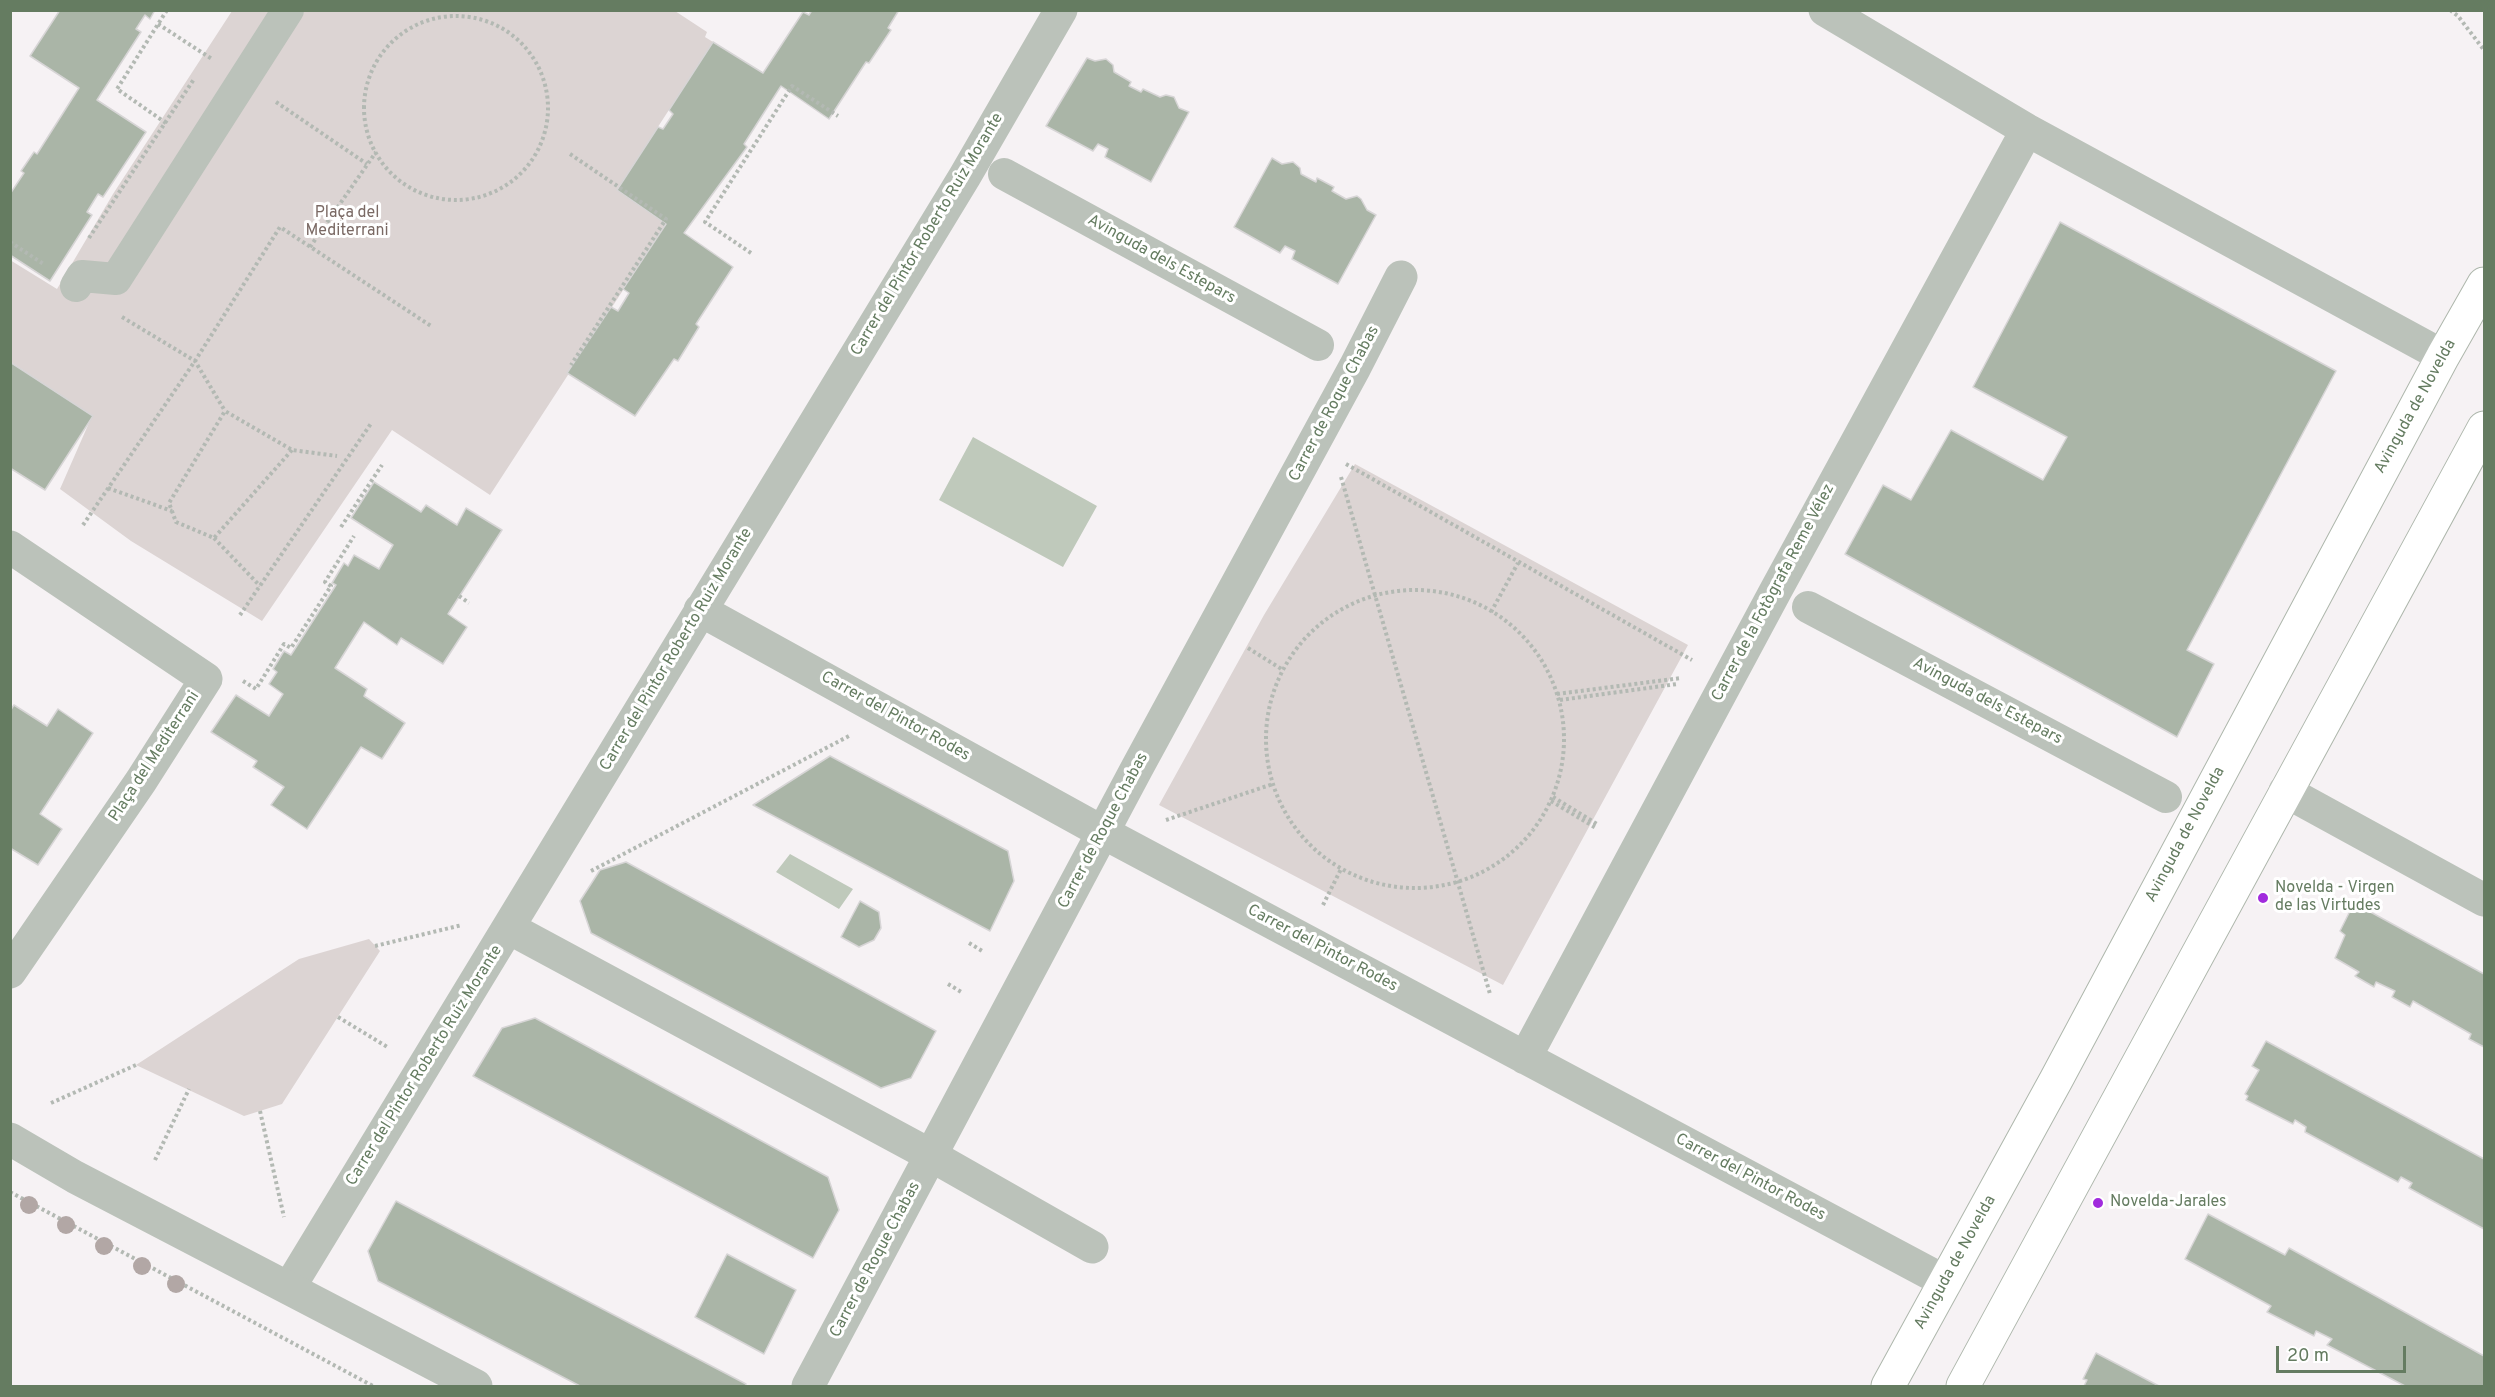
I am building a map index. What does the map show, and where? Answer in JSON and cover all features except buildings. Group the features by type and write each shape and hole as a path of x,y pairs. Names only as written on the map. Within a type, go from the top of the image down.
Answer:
{"main road":[{"name":"Avinguda de Novelda","path":"1888,1386 2443,356 2484,284"},
{"path":"1963,1386 2484,428"}],"street":[{"path":"76,286 82,276 116,279 288,10"},
{"name":"Carrer del Pintor Roberto Ruiz Morante","path":"288,1288 965,176 1061,10"},
{"path":"1825,10 2026,130 2443,356"},
{"name":"Carrer de la Fotògrafa Reme Vélez","path":"1525,1059 2026,130"},
{"name":"Avinguda dels Estepars","path":"1004,174 1318,345"},
{"name":"Carrer de Roque Chabas","path":"808,1386 1355,368 1401,277"},
{"name":"Plaça del Mediterrani","path":"10,547 206,679 141,781 10,972"},
{"name":"Avinguda dels Estepars","path":"1808,607 2166,797"},
{"name":"Carrer del Pintor Rodes","path":"700,610 1104,833 1946,1282"},
{"path":"2285,791 2484,900"},
{"path":"509,928 932,1156 1092,1247"},
{"path":"10,1139 95,1187 476,1386"}],"path":[{"path":"165,123 117,89 167,10"},
{"path":"463,15 466,10"},
{"path":"2450,10 2458,16 2484,50"},
{"path":"450,15 463,15 480,19 507,31 529,51 544,80 548,111 542,142 525,170 500,189 470,199 438,198 409,188 385,167 370,142 364,115 366,87 376,60 396,37 421,22 450,15"},
{"path":"158,24 367,164"},
{"path":"202,66 214,47"},
{"path":"89,239 196,76"},
{"path":"751,253 705,222 792,86 838,116"},
{"path":"310,247 376,152"},
{"path":"570,154 666,219 570,365"},
{"path":"83,525 195,361 280,227 431,326"},
{"path":"10,242 46,266"},
{"path":"129,321 195,361 225,411 292,450 337,456"},
{"path":"225,411 169,503 176,522 214,538 260,586"},
{"path":"240,615 372,422"},
{"path":"214,538 292,450"},
{"path":"1345,463 1692,660"},
{"path":"341,527 382,465"},
{"path":"1340,473 1490,996"},
{"path":"108,488 172,512"},
{"path":"236,688 241,680 256,689 284,644 291,648 331,586 325,582 354,536"},
{"path":"1491,612 1518,563"},
{"path":"1416,590 1464,598 1491,612 1506,621 1539,657 1560,700 1565,749 1552,799 1529,837 1492,868 1457,883 1399,889 1353,876 1341,869 1312,849 1282,811 1266,762 1267,710 1286,662 1320,623 1365,597 1374,596 1416,590"},
{"path":"459,596 469,603"},
{"path":"1243,645 1283,670"},
{"path":"1557,694 1681,678"},
{"path":"1560,700 1677,684"},
{"path":"591,871 849,736"},
{"path":"1167,820 1274,784"},
{"path":"1552,799 1596,826"},
{"path":"1323,905 1341,869"},
{"path":"375,946 466,924"},
{"path":"969,943 984,952"},
{"path":"948,984 963,993"},
{"path":"338,1017 398,1053"},
{"path":"51,1103 136,1065"},
{"path":"155,1161 189,1089"},
{"path":"260,1111 285,1224"},
{"path":"10,1192 373,1386"}],"green space":[{"name":"Plaça del Mediterrani","path":"232,11 675,11 707,32 705,37 713,42 617,190 666,224 490,495 392,430 262,621 131,541 60,489 92,416 11,362 10,260 57,289 113,194"},
{"path":"1355,464 1688,645 1503,985 1159,805 1264,615"},
{"path":"369,939 380,951 282,1104 244,1116 136,1065 299,959"}],"shaded area":[{"path":"973,437 1097,506 1063,567 939,500"},
{"path":"790,854 853,889 839,909 776,872"}],"place":[{"name":"Novelda - Virgen de las Virtudes","path":"2263,898"},
{"name":"Novelda-Jarales","path":"2098,1203"}]}
